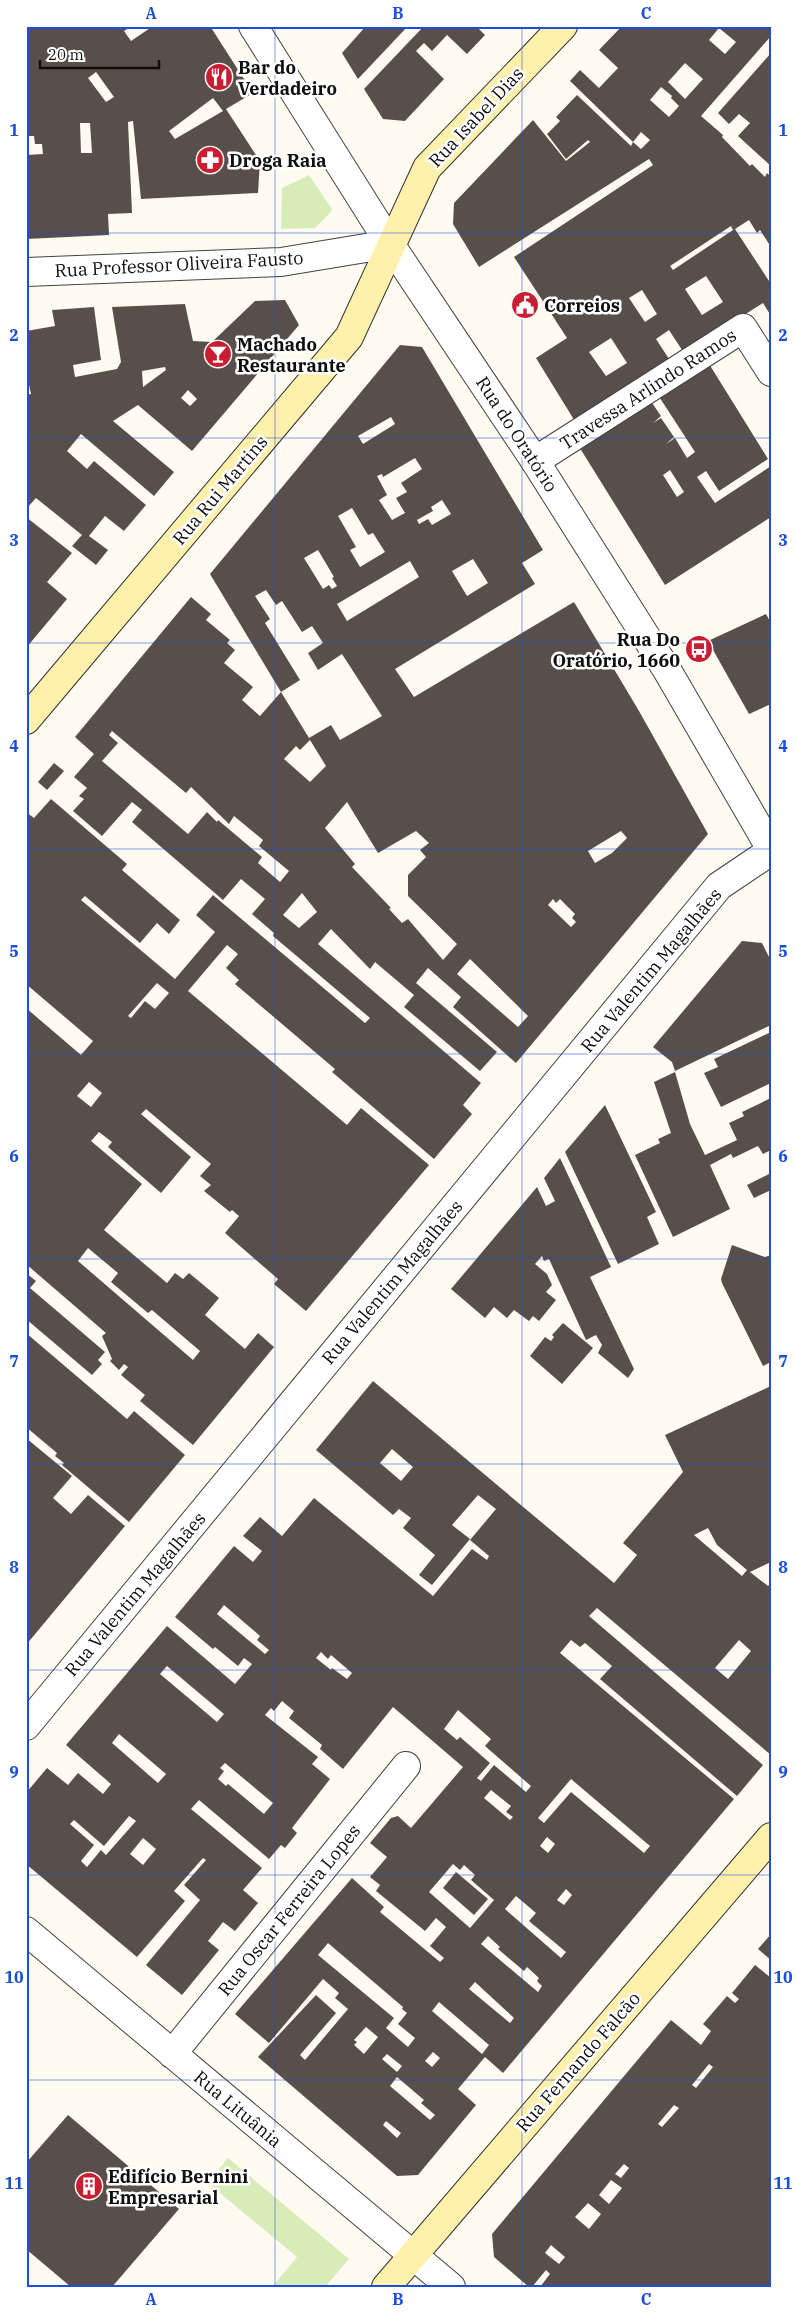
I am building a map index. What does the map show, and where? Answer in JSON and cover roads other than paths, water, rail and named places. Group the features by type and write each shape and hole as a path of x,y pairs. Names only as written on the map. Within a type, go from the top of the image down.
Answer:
{"main road":[{"name":"Rua Isabel Dias","path":"390,244 427,168 563,26"},
{"name":"Rua Rui Martins","path":"26,720 349,337 390,244"},
{"name":"Rua Fernando Falcão","path":"386,2287 771,1837"}],"street":[{"name":"Rua do Oratório","path":"253,26 390,244 431,302 535,461 667,670 771,850"},
{"name":"Rua Professor Oliveira Fausto","path":"26,272 281,262 390,244"},
{"name":"Travessa Arlindo Ramos","path":"535,461 743,328 771,372"},
{"name":"Rua Valentim Magalhães","path":"26,1726 719,886 771,850"},
{"name":"Rua Oscar Ferreira Lopes","path":"172,2054 406,1766"},
{"name":"Rua Lituânia","path":"26,1931 451,2287"}],"place":[{"name":"Bar do Verdadeiro","path":"219,77"},
{"name":"Droga Raia","path":"210,160"},
{"name":"Correios","path":"525,305"},
{"name":"Machado Restaurante","path":"218,354"},
{"name":"Rua Do Oratório, 1660","path":"699,649"},
{"name":"Edifício Bernini Empresarial","path":"89,2186"}]}
